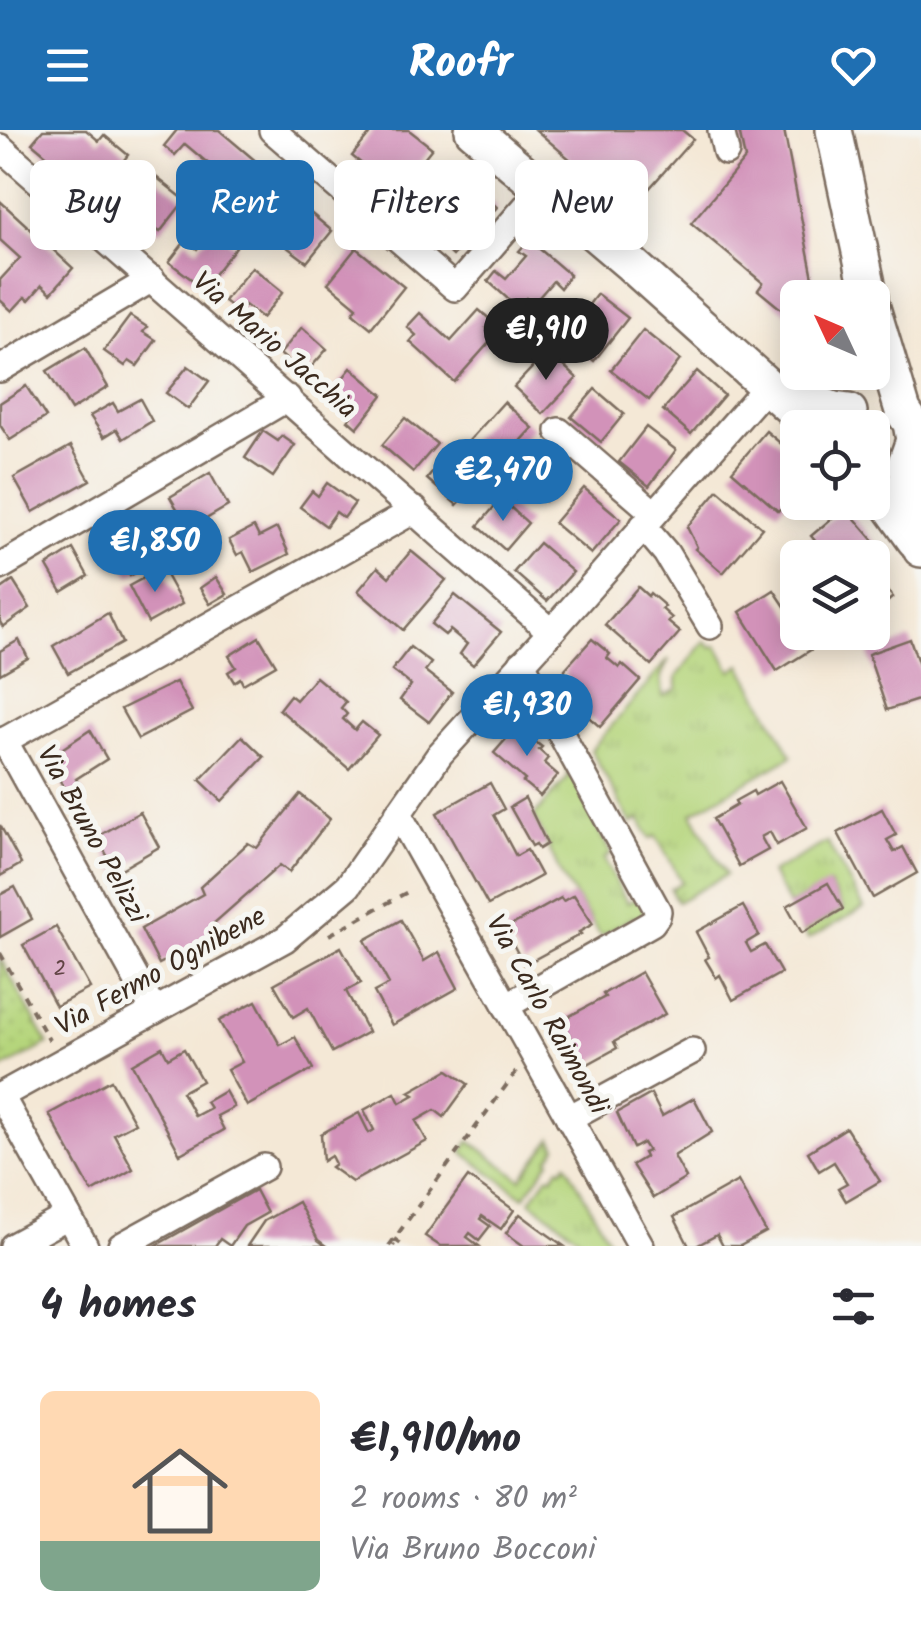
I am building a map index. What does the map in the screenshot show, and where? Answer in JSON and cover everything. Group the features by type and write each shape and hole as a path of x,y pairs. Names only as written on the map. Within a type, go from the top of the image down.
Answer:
{"street":[{"path":"272,130 454,288 515,219"},
{"path":"473,130 515,165"},
{"path":"834,130 865,280"},
{"name":"Via Mario Jacchia","path":"0,146 551,632"},
{"path":"613,250 795,410"},
{"path":"0,370 152,279"},
{"path":"890,371 914,440 906,463 921,549"},
{"path":"768,385 834,410 881,402 903,412"},
{"name":"Via Fermo Ognibene","path":"1,1096 286,939 348,886 440,754 768,385"},
{"path":"0,567 288,398"},
{"path":"559,431 649,520 710,626"},
{"path":"890,475 906,463"},
{"path":"890,504 921,549"},
{"path":"2,742 415,510"},
{"path":"506,1006 658,916 522,663"},
{"name":"Via Bruno Pelizzi","path":"2,742 154,1011"},
{"name":"Via Carlo Raimondi","path":"398,813 641,1246"},
{"path":"569,1118 692,1051"},
{"path":"1,1096 85,1246"},
{"path":"121,1246 264,1167"},
{"path":"13,1246 68,1216"}],"path":[{"path":"318,942 420,885"},
{"path":"0,952 52,1046"},
{"path":"404,1246 393,1244 525,1060 529,1047"}],"green space":[{"path":"705,641 712,647 717,645 731,671 741,665 792,756 692,813 726,875 677,902 670,889 682,882 656,836 650,839 639,819 631,823 591,750 669,659 661,676 663,696 677,689 677,677"},
{"path":"574,769 591,816 611,854 604,859 627,903 641,896 644,903 636,922 633,917 601,936 562,877 534,816 569,776 567,772"},
{"path":"827,842 864,908 808,939 804,931 843,909 829,884 789,905 771,873"},
{"path":"0,958 48,1044 0,1070"},
{"path":"552,1138 557,1147 524,1197 462,1152 470,1141 521,1179"},
{"path":"566,1163 612,1246 591,1246 530,1201 548,1176 552,1178"}],"building":[{"path":"43,130 86,130 99,141 104,135 128,155 124,160 52,160 32,143"},
{"path":"177,130 219,130 255,160 204,160 185,144 175,155 164,146"},
{"path":"373,130 409,130 432,148 422,160 357,160 352,156"},
{"path":"536,130 682,130 693,139 648,190 648,160 571,160"},
{"path":"739,130 784,130 813,280 780,280 780,308 758,290 763,283 691,223 745,159"},
{"path":"156,177 176,193 176,212 160,232 156,229"},
{"path":"0,201 30,229 30,250 53,250 73,268 51,293 42,285 12,311 0,300 0,280 20,258 0,240"},
{"path":"314,216 332,231 307,262 291,250 314,250"},
{"path":"178,250 234,250 203,288 169,262"},
{"path":"358,250 404,287 371,328 353,313 357,307 328,283"},
{"path":"541,250 570,275 560,288 553,281 533,304 526,298 518,308 488,281 496,271 506,279 526,256 519,251"},
{"path":"252,267 283,292 262,318 245,305 239,313 224,301"},
{"path":"597,294 628,318 594,361 564,337"},
{"path":"479,310 492,321 486,328 495,336 454,382 410,342 416,335 407,327 420,313 451,341"},
{"path":"130,316 147,327 143,332 156,340 137,366 129,361 125,366 104,351"},
{"path":"302,327 327,349 304,375 280,354"},
{"path":"643,330 680,360 649,400 611,370"},
{"path":"85,348 108,387 71,410 47,371"},
{"path":"548,351 577,378 543,414 514,387"},
{"path":"188,366 209,381 188,409 166,393"},
{"path":"351,368 383,395 357,428 348,420 357,409 334,389"},
{"path":"697,371 724,395 691,434 663,410"},
{"path":"26,386 46,417 10,440 0,425 0,403"},
{"path":"595,389 624,414 601,442 571,417"},
{"path":"140,399 152,421 123,439 117,429 104,437 90,416 113,403 118,411"},
{"path":"504,402 533,428 498,466 469,441"},
{"path":"405,418 437,444 413,472 382,445"},
{"path":"646,427 676,450 649,486 619,462"},
{"path":"263,431 278,441 282,436 295,445 273,477 245,458"},
{"path":"766,431 780,443 780,509 778,511 732,471"},
{"path":"71,446 90,480 33,512 14,478"},
{"path":"450,451 472,470 464,481 472,488 457,505 427,479"},
{"path":"547,455 569,472 545,501 523,484"},
{"path":"210,473 228,506 189,529 170,497"},
{"path":"327,483 355,503 344,518 336,512 326,526 300,507 312,491 318,496"},
{"path":"584,488 621,519 591,554 554,523"},
{"path":"718,490 762,528 723,573 695,549 687,527"},
{"path":"501,499 528,523 505,550 478,526"},
{"path":"144,514 167,554 130,576 107,536"},
{"path":"830,520 856,520 873,540 814,540 811,536"},
{"path":"254,527 259,537 277,528 289,554 253,572 243,552 237,555 229,540"},
{"path":"539,543 573,572 547,601 514,572"},
{"path":"73,549 88,576 62,592 47,566"},
{"path":"411,551 446,580 403,630 358,591 378,567 389,577"},
{"path":"162,568 182,604 148,623 129,586"},
{"path":"216,577 227,594 210,604 200,588"},
{"path":"13,581 30,608 3,627 0,590"},
{"path":"638,587 665,606 662,609 672,618 668,622 680,632 651,665 605,625"},
{"path":"774,590 780,599 780,650 810,650 777,671 740,612"},
{"path":"455,595 501,632 473,665 460,654 467,644 450,630 445,635 431,624"},
{"path":"108,613 122,643 68,673 53,646"},
{"path":"259,637 276,665 243,684 240,678 234,682 228,672 236,667 229,656"},
{"path":"592,639 610,654 607,658 619,668 622,664 640,680 600,727 580,709 588,699 565,677 565,669"},
{"path":"910,639 921,671 921,699 887,710 868,654 890,650 890,646"},
{"path":"19,640 28,658 0,674 0,651"},
{"path":"410,647 431,663 425,671 452,692 429,722 400,700 411,685 392,670"},
{"path":"316,677 346,702 341,708 347,714 343,719 355,730 362,722 378,735 349,769 279,709 290,695 296,700"},
{"path":"176,682 192,711 138,739 121,709"},
{"path":"520,723 537,738 534,741 548,758 544,763 558,775 540,796 494,753"},
{"path":"90,730 107,759 76,779 84,793 72,801 47,759"},
{"path":"242,736 264,757 222,801 200,780"},
{"path":"780,781 807,828 777,845 770,832 761,837 768,850 739,866 713,819 737,805 735,801"},
{"path":"490,783 504,809 494,815 516,856 527,850 541,876 488,905 437,813"},
{"path":"300,794 330,819 289,872 280,865 213,924 217,933 159,964 141,929 203,894 200,887 248,843 257,848"},
{"path":"525,798 547,844 539,849 536,844 532,846 510,807"},
{"path":"882,809 896,835 887,840 894,852 903,847 917,873 873,898 838,833"},
{"path":"140,812 159,847 116,872 97,837"},
{"path":"0,825 21,864 0,876"},
{"path":"828,883 843,909 802,933 787,906"},
{"path":"15,887 32,919 0,937 0,895"},
{"path":"574,895 593,924 524,965 505,929 561,898 563,901"},
{"path":"743,906 759,935 746,943 751,952 765,945 781,973 733,1000 720,975 716,978 705,959 709,957 696,932"},
{"path":"401,920 424,961 439,952 458,988 392,1025 374,992 389,984 365,940"},
{"path":"56,927 90,988 56,1006 23,945"},
{"path":"341,947 361,983 346,991 368,1032 332,1052 308,1008 293,1017 274,984"},
{"path":"641,972 665,1014 614,1042 617,1048 586,1065 562,1020"},
{"path":"256,1001 280,1045 295,1037 313,1069 247,1106 227,1070 242,1062 219,1021"},
{"path":"162,1047 168,1058 184,1049 202,1081 182,1092 195,1116 210,1108 206,1102 225,1091 234,1107 217,1116 224,1130 180,1154 132,1064"},
{"path":"448,1070 468,1084 444,1117 435,1110 416,1121 427,1141 352,1182 331,1167 335,1164 331,1156 323,1161 321,1134 359,1113 369,1133 374,1130 364,1110 395,1093 400,1103 414,1095 409,1092"},
{"path":"111,1080 135,1123 114,1134 133,1169 92,1192 49,1114"},
{"path":"651,1094 662,1116 694,1098 712,1132 674,1156 686,1178 653,1198 632,1165 648,1151 643,1143 633,1148 617,1113"},
{"path":"846,1128 880,1181 846,1201 838,1188 847,1183 834,1162 819,1171 808,1152"},
{"path":"468,1177 514,1210 501,1229 482,1216 480,1219 490,1226 479,1240 470,1233 467,1237 479,1246 440,1246 425,1236"},
{"path":"738,1181 766,1232 740,1246 723,1246 717,1235 689,1246 674,1217"},
{"path":"255,1190 267,1213 244,1226 230,1246 220,1239 215,1246 155,1246"},
{"path":"298,1202 318,1240 326,1246 247,1246 264,1221"},
{"path":"520,1214 564,1246 524,1246 506,1233"}]}
